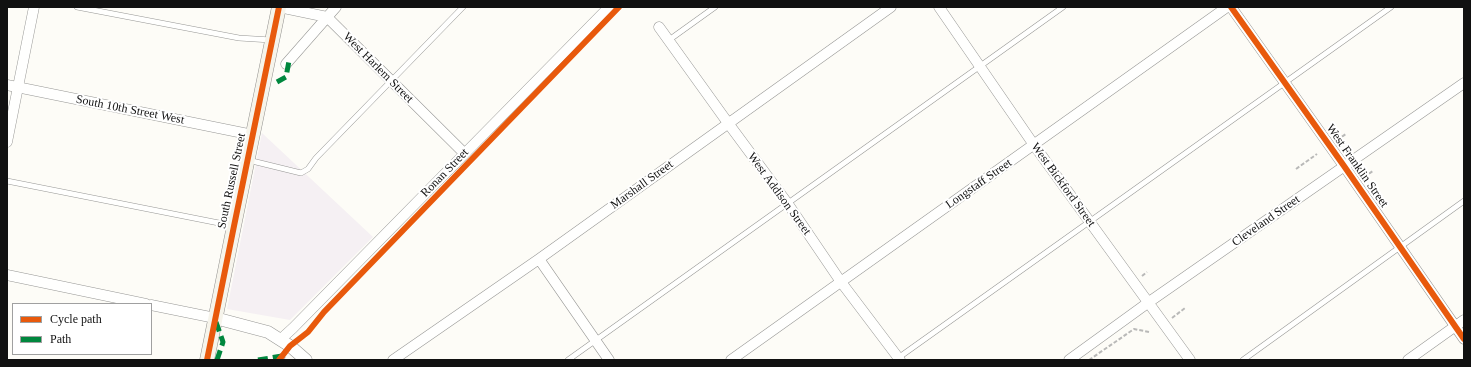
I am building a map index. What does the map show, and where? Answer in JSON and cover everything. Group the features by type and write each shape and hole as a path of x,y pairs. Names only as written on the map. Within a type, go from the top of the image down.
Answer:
{"main road":[{"name":"South Russell Street","path":"208,360 215,318 279,7"}],"street":[{"path":"7,142 34,7"},
{"path":"279,7 327,17"},
{"path":"286,64 336,7"},
{"name":"Ronan Street","path":"286,343 294,328 464,153 609,7"},
{"name":"Marshall Street","path":"393,360 539,259 890,7"},
{"name":"West Bickford Street","path":"939,7 1034,145 1190,360"},
{"name":"Longstaff Street","path":"731,360 1227,7"},
{"name":"West Franklin Street","path":"1231,7 1464,339"},
{"name":"West Harlem Street","path":"327,17 464,153"},
{"name":"West Addison Street","path":"659,27 788,204 841,282 898,359"},
{"name":"Cleveland Street","path":"1069,360 1149,302 1464,83"},
{"name":"South 10th Street West","path":"7,86 253,135"},
{"path":"539,259 609,360"},
{"path":"7,275 141,303"},
{"path":"152,305 215,318 268,332 286,343 306,360"},
{"path":"1408,360 1464,320"}],"lane":[{"path":"77,7 239,38 272,40"},
{"path":"248,159 301,173 308,169 316,158 463,7"},
{"path":"669,40 715,7"},
{"path":"568,360 1063,7"},
{"path":"898,359 1391,7"},
{"path":"7,181 234,226"},
{"path":"1243,360 1464,201"}],"path":[{"path":"1337,140 1346,134"},
{"path":"1296,169 1317,154"},
{"path":"1363,178 1373,171"},
{"path":"1142,276 1147,272"},
{"path":"1172,318 1185,308"},
{"path":"1089,360 1134,329 1149,332"},
{"path":"279,360 286,343"}],"shaded area":[{"path":"262,133 373,237 290,320 227,309"}],"marked path":[{"path":"277,82 286,77 289,61"},
{"path":"216,322 223,342 217,360"},
{"path":"258,360 282,356"}],"cycle path":[{"path":"207,360 279,7"},
{"path":"279,360 290,346 308,332 324,312 619,7"},
{"path":"1231,7 1464,339"}]}
